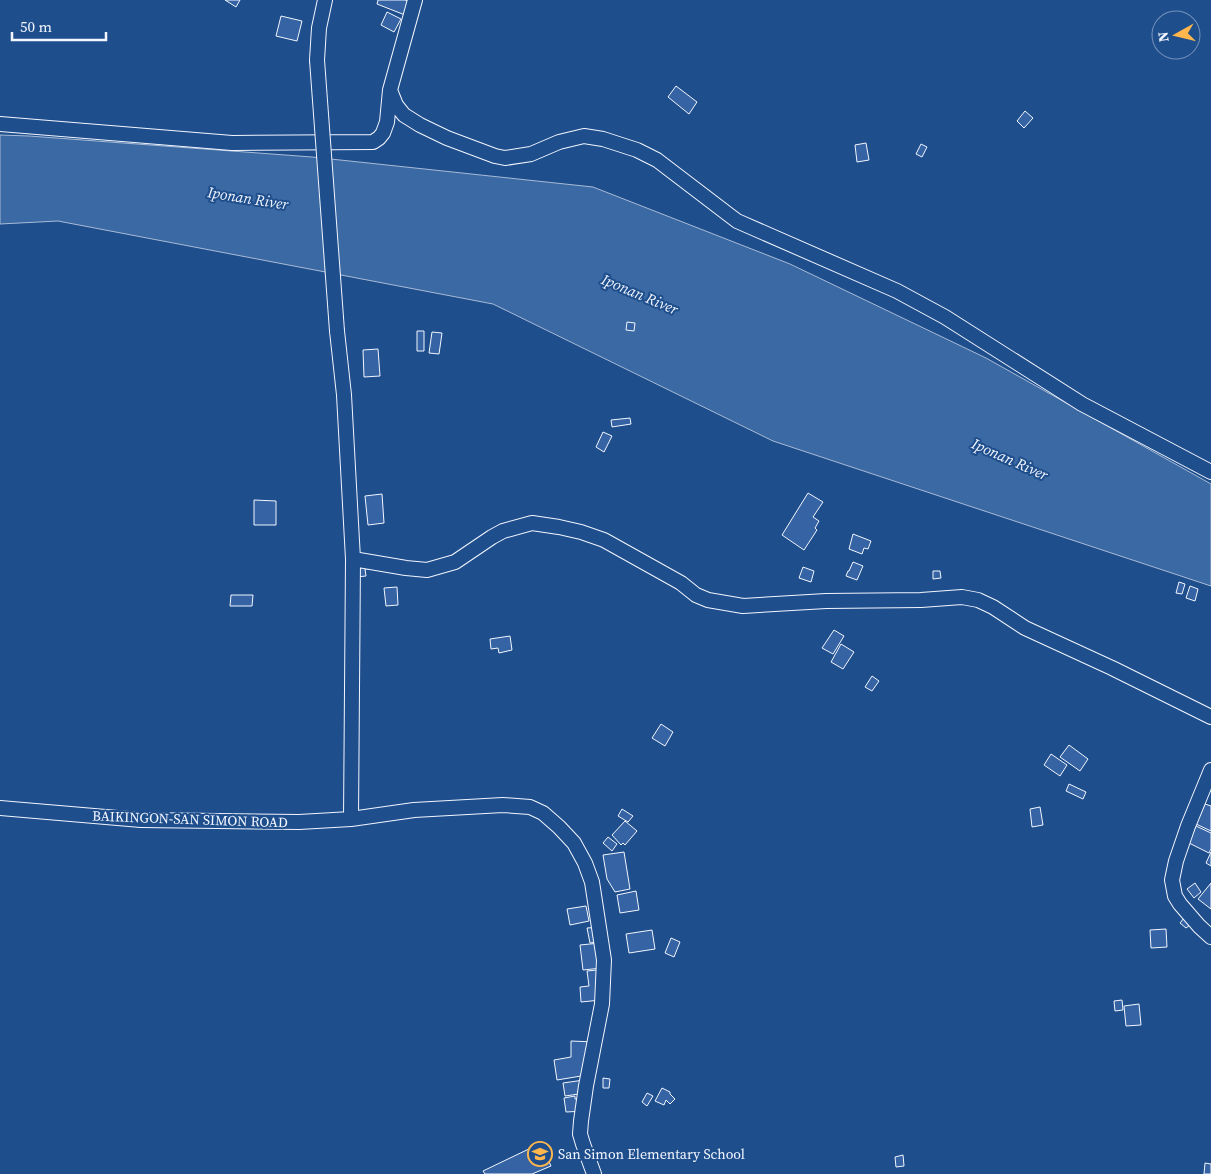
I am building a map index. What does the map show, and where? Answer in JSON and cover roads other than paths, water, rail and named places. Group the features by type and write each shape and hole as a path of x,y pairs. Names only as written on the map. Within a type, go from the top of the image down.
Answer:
{"street":[{"path":"325,0 319,28 317,60 337,331 344,395 353,559 351,819"},
{"path":"0,124 232,144 373,142 383,134 387,122 390,90 415,0"},
{"path":"390,90 396,105 404,115 447,138 495,156 505,158 531,154 560,142 584,136 602,139 637,150 657,160 737,221 897,290 945,317 1082,404 1211,472"},
{"path":"353,559 427,570 455,562 492,536 503,531 532,523 581,532 604,540 681,583 696,595 708,600 743,606 826,601 970,598 986,604 1025,628 1211,717"},
{"path":"1211,770 1188,826 1176,861 1172,880 1175,896 1180,904 1198,926 1211,937"},
{"name":"BAIKINGON-SAN SIMON ROAD","path":"0,808 141,820 299,822 351,819 414,810 504,805 530,808 543,813 574,843 586,863 592,882 604,960 602,1004 586,1086 580,1134 594,1174"}],"water":[{"name":"Iponan River","path":"0,135 312,157 593,187 790,264 986,358 1211,484 1211,586 773,441 493,304 58,221 0,224"}],"place":[{"name":"San Simon Elementary School","path":"540,1154"}]}
